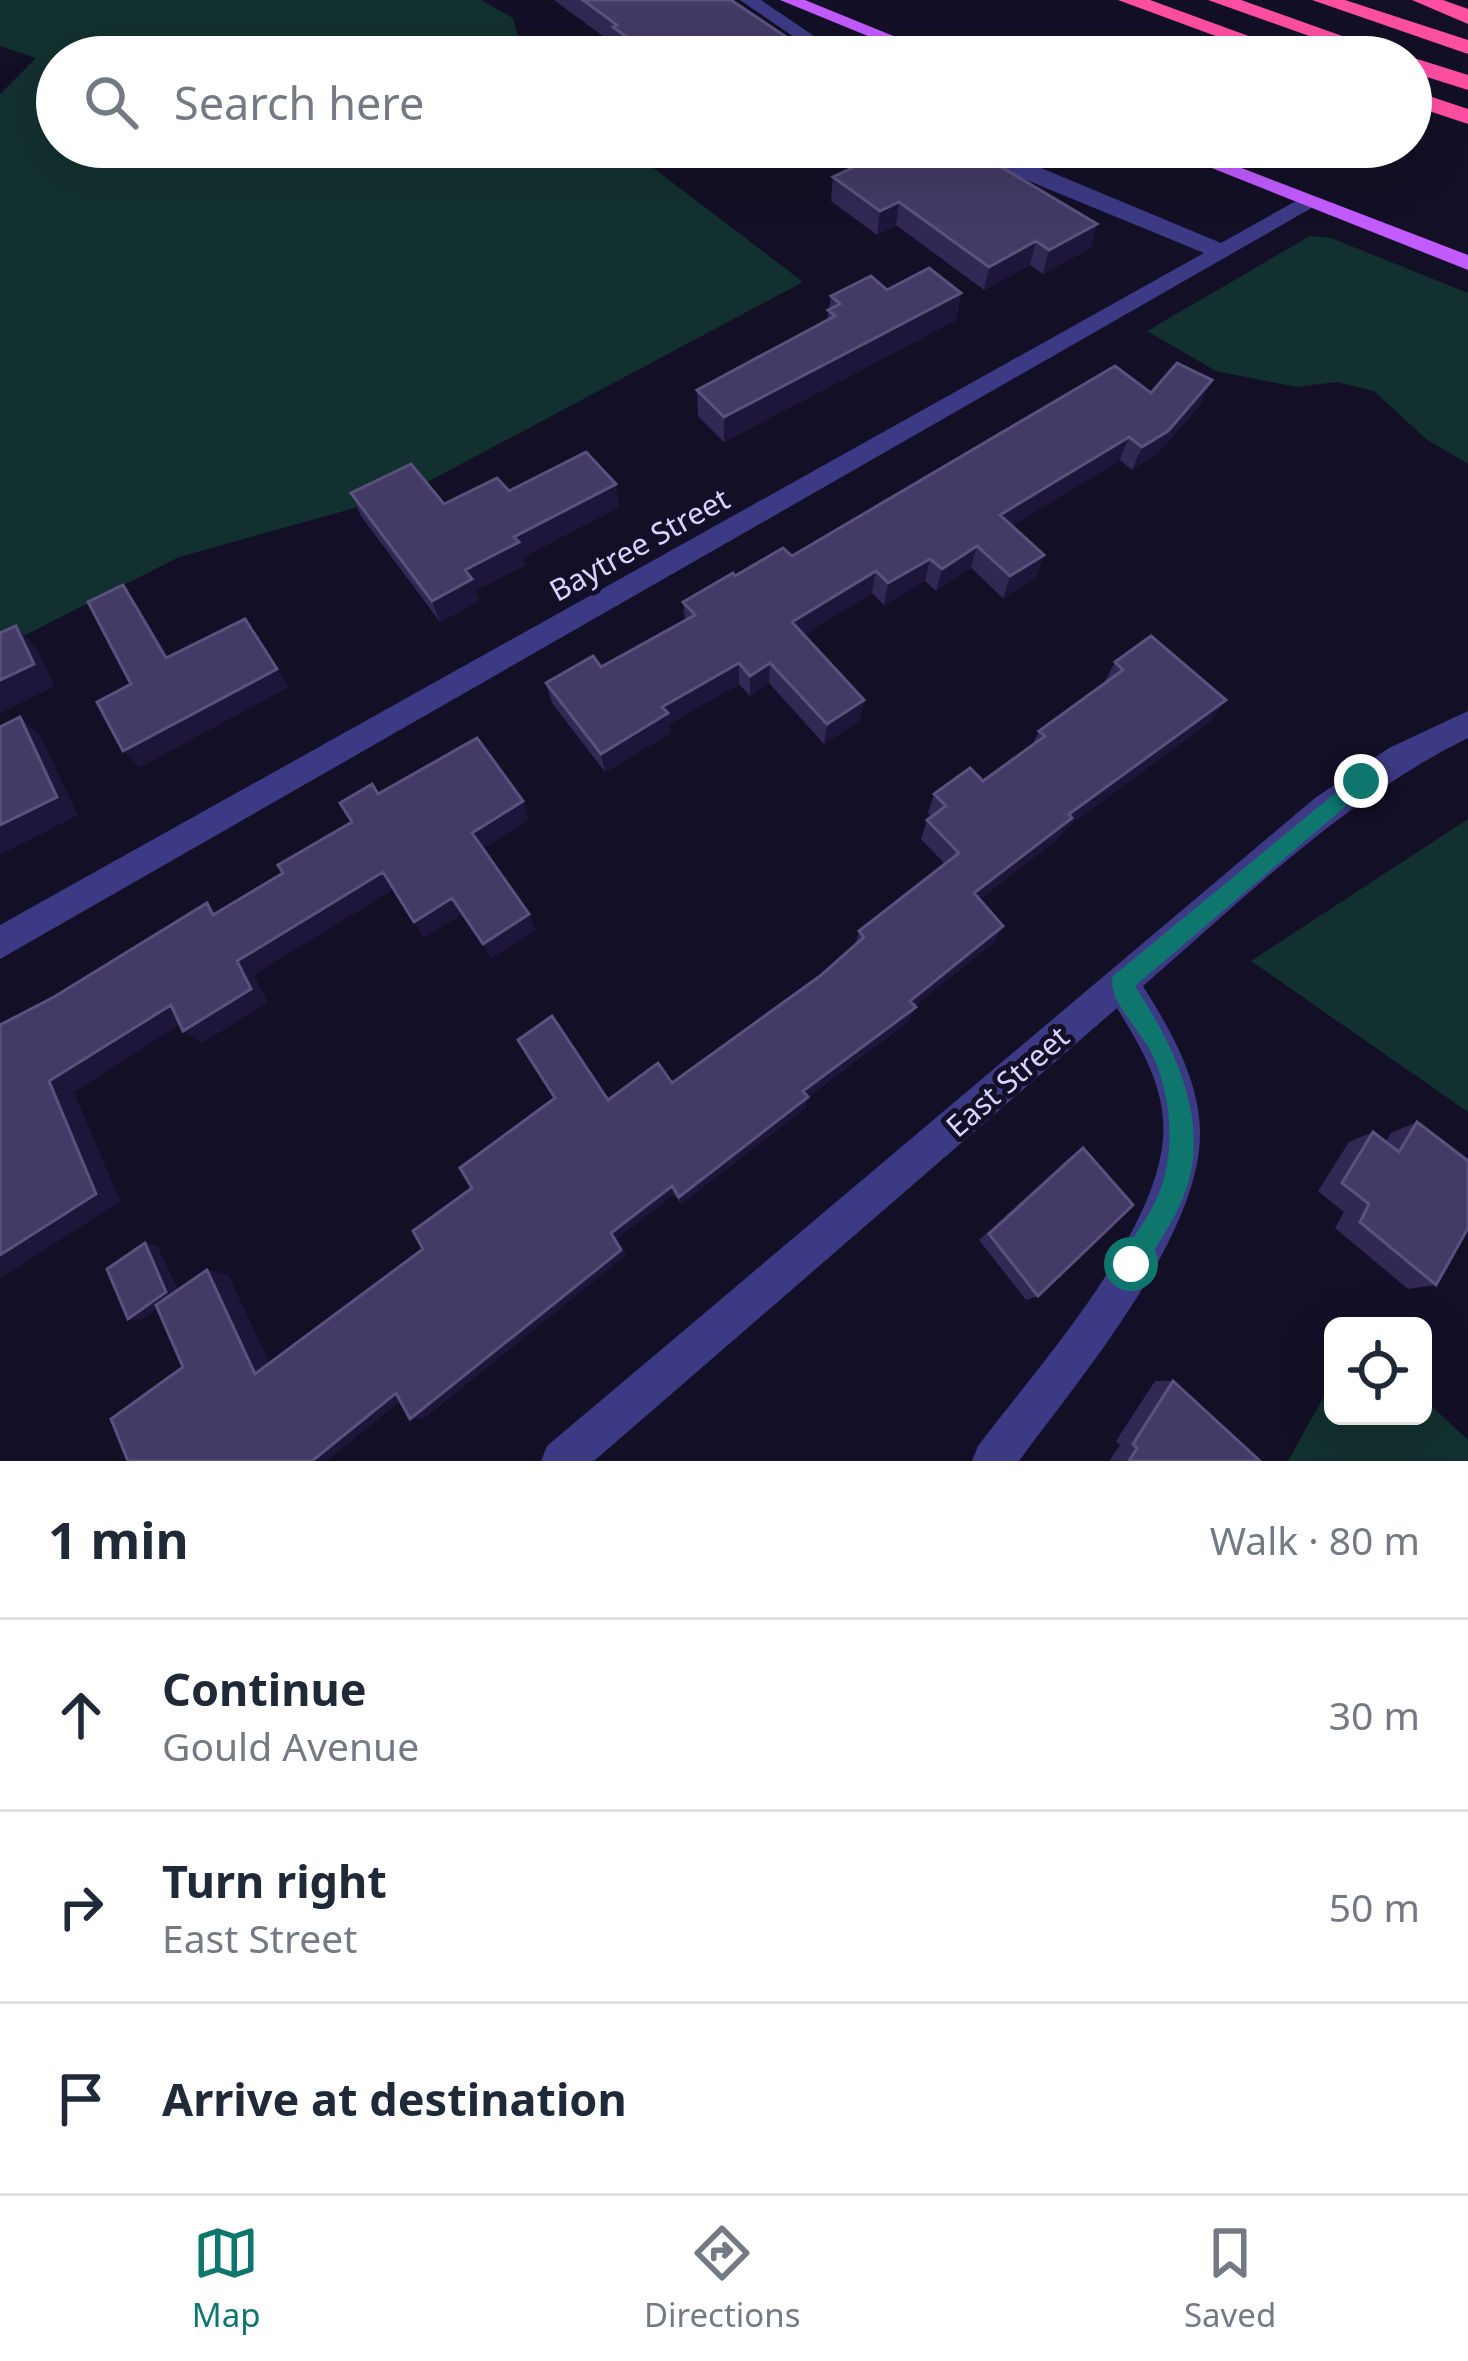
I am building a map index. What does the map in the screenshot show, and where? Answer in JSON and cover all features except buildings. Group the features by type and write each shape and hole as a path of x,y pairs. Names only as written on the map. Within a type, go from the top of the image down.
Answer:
{"highway":[{"path":"1129,0 1234,36"},
{"path":"1219,0 1327,36"},
{"path":"1322,0 1468,47"},
{"path":"1423,0 1468,16"},
{"path":"1432,71 1468,83"},
{"path":"1432,104 1468,116"}],"main road":[{"path":"789,0 882,36"},
{"path":"1223,168 1468,262"}],"street":[{"path":"749,0 804,36"},
{"path":"1016,168 1222,252"},
{"name":"Baytree Street","path":"0,943 1311,202"},
{"name":"East Street","path":"562,1461 1361,781 1441,734 1468,724"},
{"path":"993,1461 1111,1295 1170,1200 1183,1138 1175,1085 1160,1044 1121,983"}],"green space":[{"path":"0,0 481,0 513,18 518,36 36,36 36,58 0,46"},
{"path":"36,58 36,168 654,168 803,282 405,494 179,557 0,648 0,94"},
{"path":"1310,236 1331,238 1468,293 1468,464 1426,439 1374,391 1337,382 1296,387 1216,371 1147,331"},
{"path":"1468,819 1468,1112 1251,961"},
{"path":"1324,1396 1324,1425 1432,1425 1432,1406 1468,1440 1468,1461 1288,1461"}],"route":[{"path":"1131,1264 1170,1200 1183,1138 1175,1085 1160,1044 1121,983 1361,781"}]}
